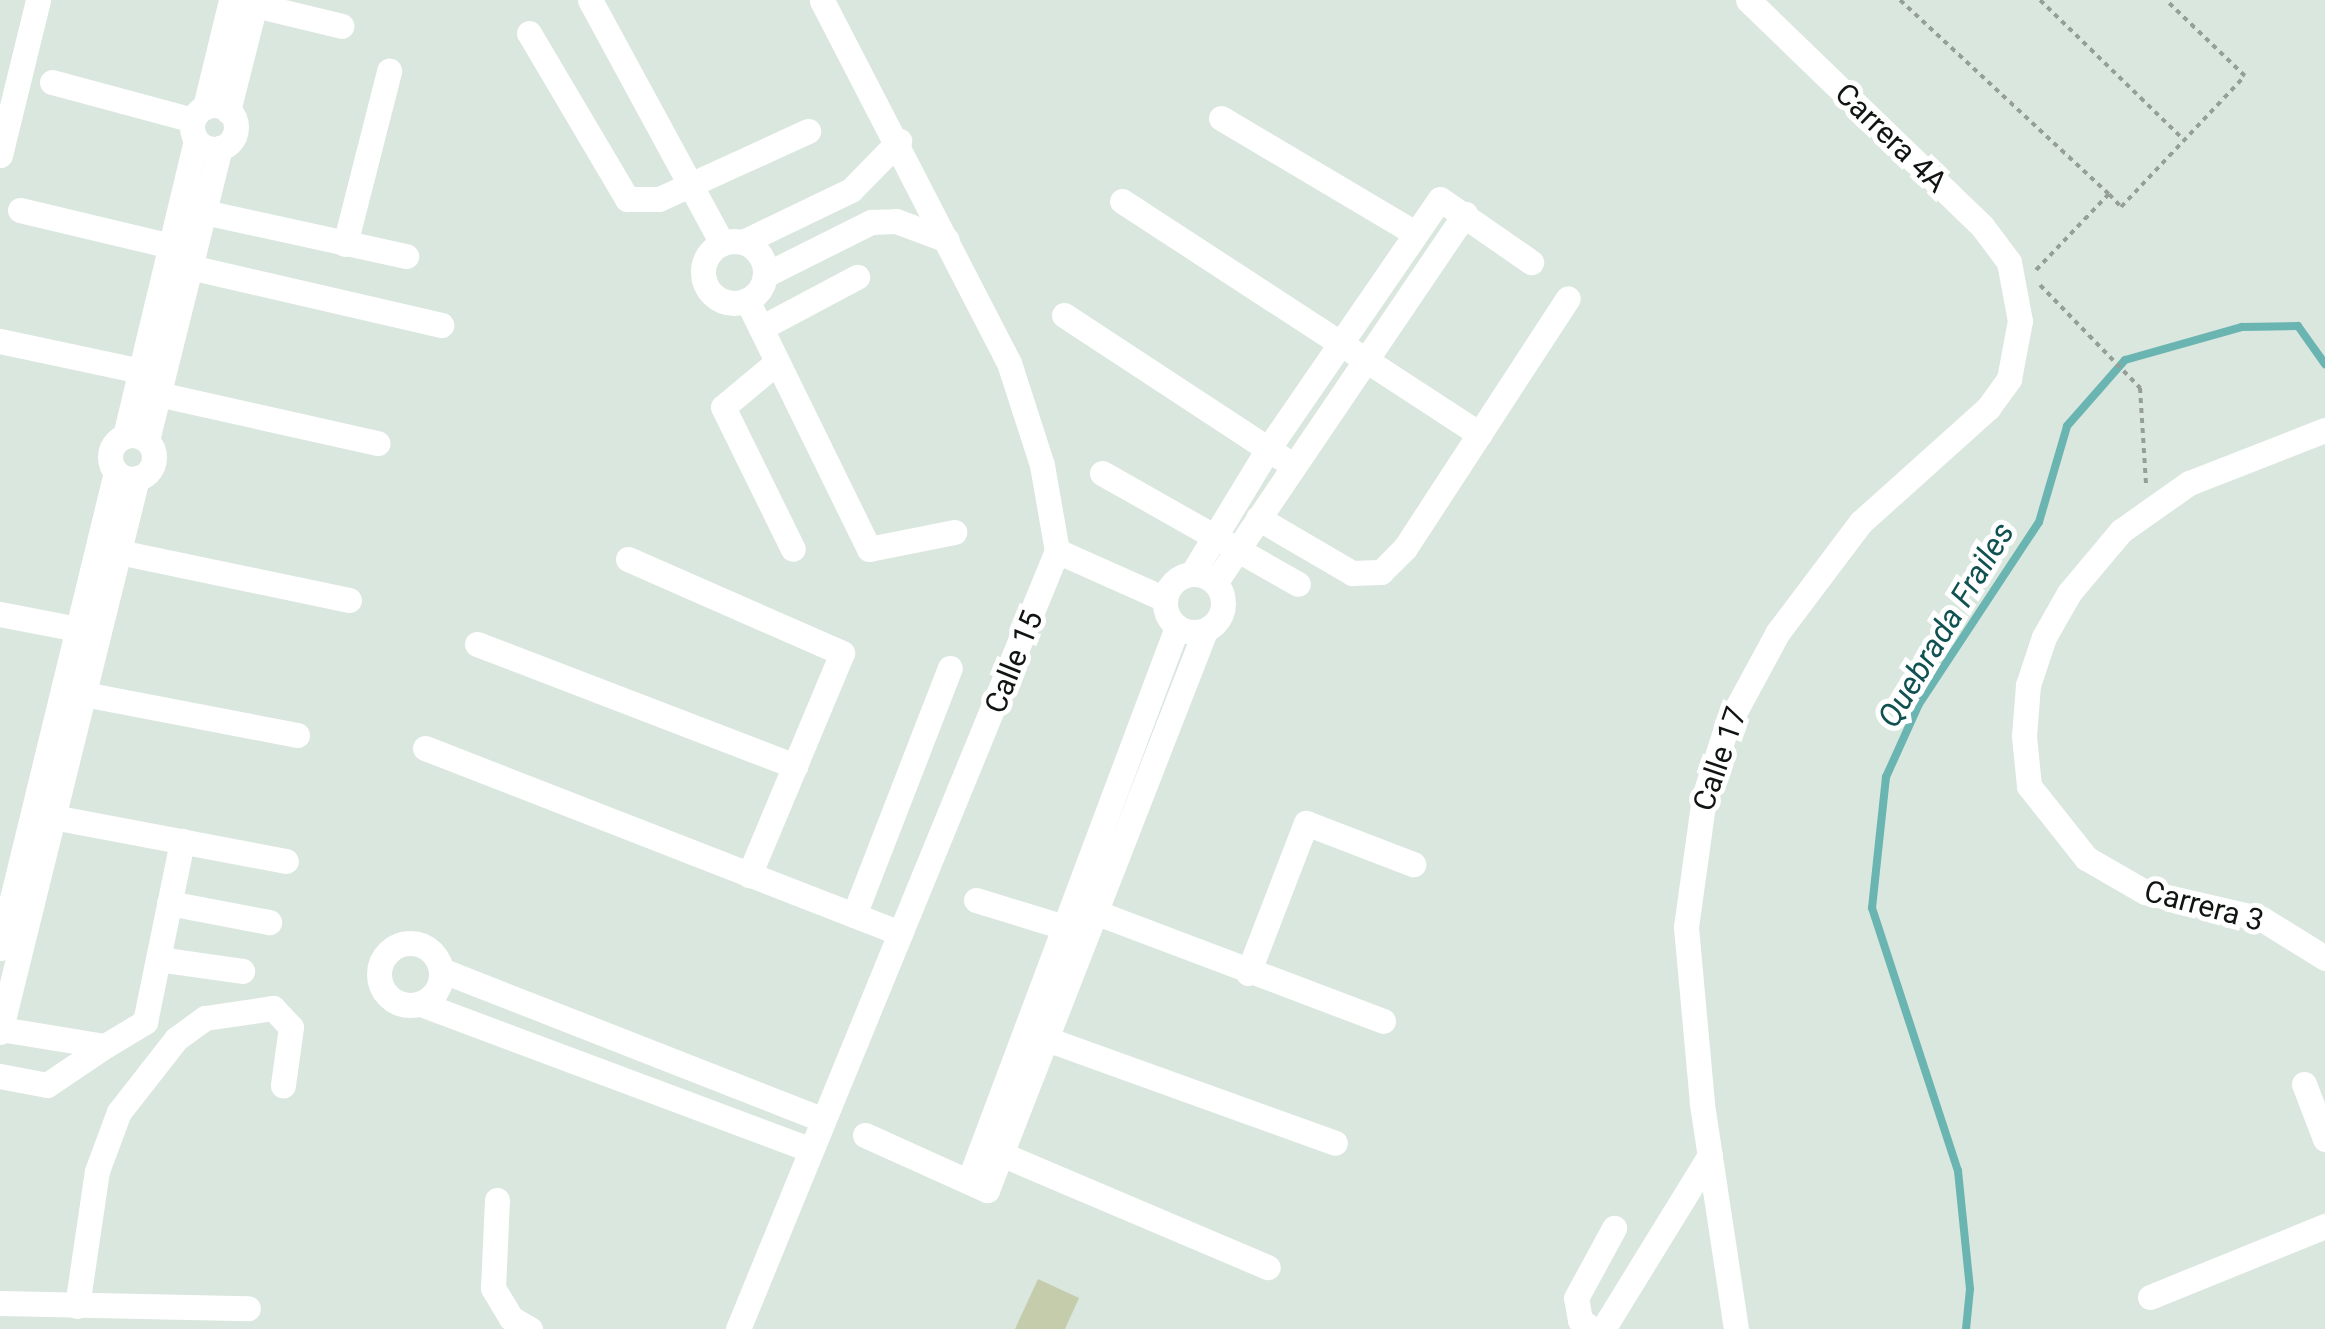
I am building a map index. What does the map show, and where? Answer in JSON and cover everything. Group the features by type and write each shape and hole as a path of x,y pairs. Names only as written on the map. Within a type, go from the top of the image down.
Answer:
{"street":[{"path":"0,155 38,0"},
{"path":"590,0 690,184 732,243 760,254 765,275"},
{"path":"822,0 900,141 1028,413 1057,551 1165,599 1177,627 1036,1035 978,1186 865,1135"},
{"name":"Carrera 4A","path":"1748,0 1982,226 2019,287"},
{"path":"127,475 153,466 136,438 141,371 171,246 248,2 342,26"},
{"path":"529,33 628,199 644,203 808,131"},
{"path":"345,244 389,71"},
{"path":"52,82 208,125"},
{"path":"1221,118 1414,232"},
{"path":"104,1046 0,1030 119,552 127,475 111,452 136,438 158,394 204,212 208,125"},
{"path":"747,300 726,301 709,289 704,268 732,243 851,190 900,141"},
{"path":"1077,914 1204,631 1222,610 1203,578 1212,536 1414,232 1440,199 1531,262"},
{"path":"1122,200 1480,434"},
{"path":"20,210 171,246"},
{"path":"204,212 406,256"},
{"path":"1165,599 1176,580 1203,578 1239,548 1464,214"},
{"path":"747,300 765,275 871,222 896,222 947,240"},
{"path":"190,267 441,324"},
{"path":"760,328 857,277"},
{"name":"Calle 17","path":"1736,1329 1710,1154 1686,927 1704,797 1726,728 1778,632 1861,522 1962,437 2009,379 2019,287"},
{"path":"1258,518 1352,574 1382,572 1406,548 1568,298"},
{"path":"747,300 870,550 954,532"},
{"path":"1064,316 1295,467"},
{"path":"0,341 141,371"},
{"path":"777,362 723,407 793,549"},
{"path":"158,394 378,443"},
{"name":"Carrera 3","path":"2325,430 2214,471 2148,509 2084,573 2044,637 2024,710 2029,786 2054,825 2104,871 2167,898 2262,918 2325,958"},
{"path":"1102,473 1298,584"},
{"path":"0,948 12,848 127,475"},
{"name":"Calle 15","path":"738,1329 808,1149 1057,551"},
{"path":"119,552 349,600"},
{"path":"628,560 842,653 749,874"},
{"path":"0,614 78,629"},
{"path":"1177,627 1204,631"},
{"path":"476,644 795,766"},
{"path":"854,915 950,668"},
{"path":"84,694 297,735"},
{"path":"425,748 900,933"},
{"path":"53,818 286,861"},
{"path":"1248,973 1306,823 1414,864"},
{"path":"0,1076 47,1085 145,1022 182,841"},
{"path":"976,900 1077,914 1384,1021"},
{"path":"169,903 268,922"},
{"path":"808,1149 421,1004 392,1000 382,988 382,958 393,947 423,946 441,970 821,1120"},
{"path":"158,959 242,971"},
{"path":"421,1004 433,996 441,970"},
{"path":"77,1306 97,1171 119,1112 176,1039 205,1018 273,1008 291,1027 283,1085"},
{"path":"1036,1035 1336,1142"},
{"path":"2304,1084 2325,1139"},
{"path":"992,1150 1268,1267"},
{"path":"1602,1329 1710,1154"},
{"path":"497,1200 493,1288 511,1318 530,1329"},
{"path":"2150,1297 2325,1226"},
{"path":"1592,1329 1580,1320 1576,1298 1614,1228"},
{"path":"0,1303 248,1308"}],"path":[{"path":"1900,0 2121,206 2246,76 2166,0"},
{"path":"2040,0 2184,140"},
{"path":"2108,194 2031,275 2140,388 2148,509"}],"green space":[{"path":"1038,1279 1079,1298 1065,1329 1015,1329"}],"waterway":[{"name":"Quebrada Frailes","path":"1966,1329 1970,1289 1958,1171 1872,908 1886,777 1919,704 2039,522 2067,426 2125,360 2242,327 2298,326 2325,364"}]}
